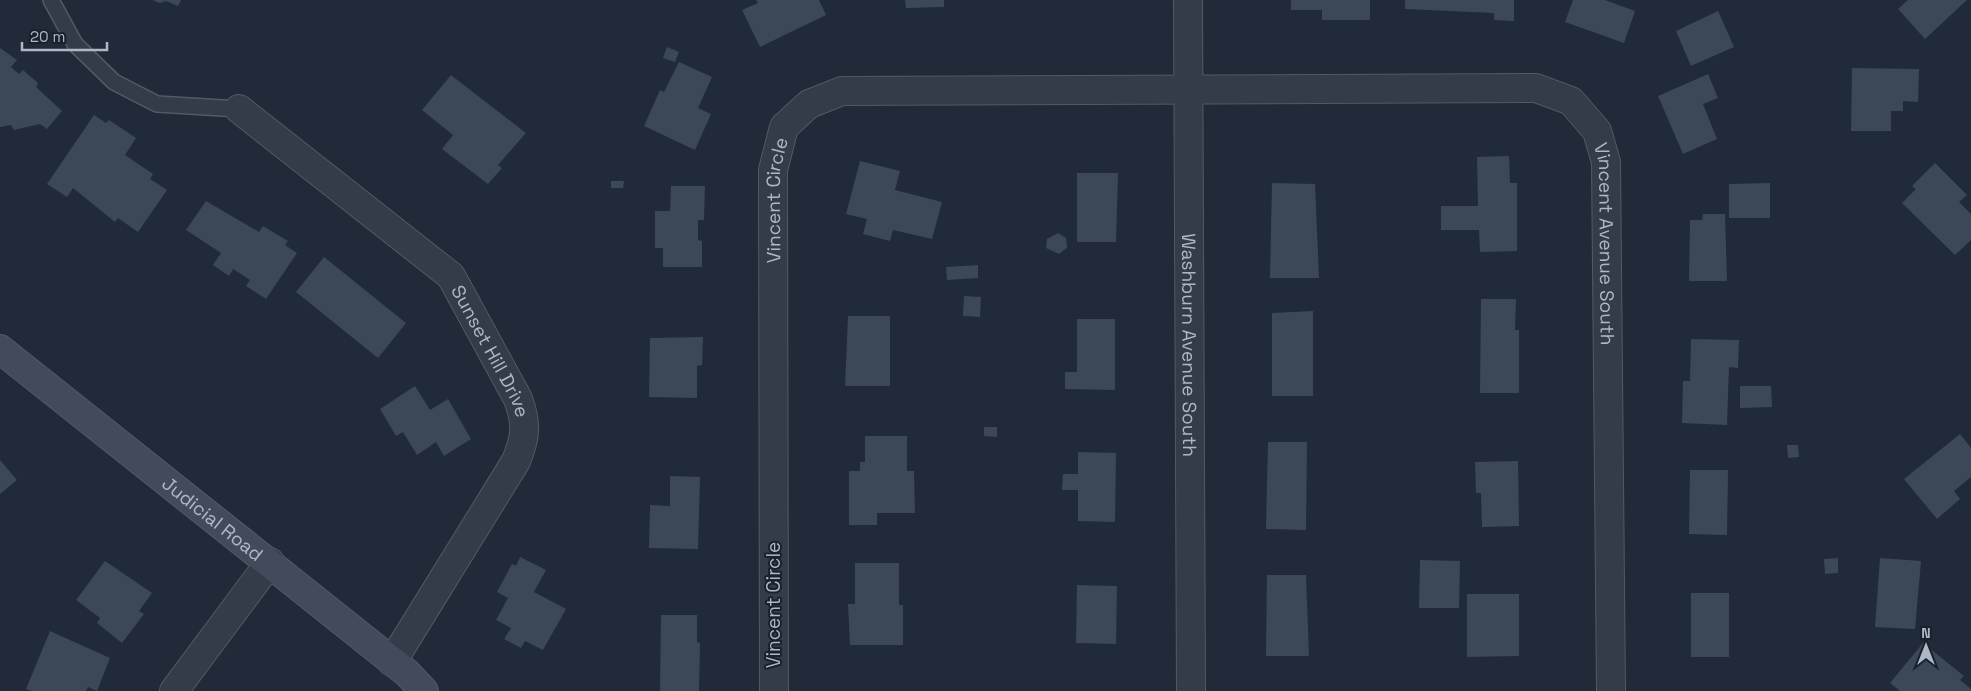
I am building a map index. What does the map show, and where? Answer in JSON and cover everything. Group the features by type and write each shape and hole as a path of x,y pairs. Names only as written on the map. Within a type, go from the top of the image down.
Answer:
{"street":[{"name":"Washburn Avenue South","path":"1188,0 1190,691"},
{"name":"Vincent Avenue South","path":"1189,90 1536,88 1571,101 1597,131 1606,162 1610,691"},
{"name":"Vincent Circle","path":"774,691 773,170 784,127 809,104 842,91 1189,90"},
{"name":"Sunset Hill Drive","path":"239,109 451,276 518,399 523,414 525,431 516,461 392,662"},
{"name":"Judicial Road","path":"0,349 270,562 407,673 424,691"},
{"path":"174,691 270,562"}],"lane":[{"path":"51,0 75,44 114,82 157,104 239,109"}],"building":[{"path":"152,0 181,0 178,6 166,1 160,3"},
{"path":"756,0 819,0 826,15 760,47 742,10 758,3"},
{"path":"905,0 944,0 944,7 906,8"},
{"path":"1291,0 1370,0 1370,20 1322,20 1322,10 1291,10"},
{"path":"1405,0 1514,0 1514,21 1494,20 1494,13 1405,9"},
{"path":"1573,0 1605,0 1635,11 1624,43 1565,22"},
{"path":"1908,0 1967,0 1925,39 1898,9"},
{"path":"1718,11 1734,47 1691,66 1676,31"},
{"path":"667,47 679,52 675,62 663,58"},
{"path":"0,48 17,60 11,67 19,74 23,70 38,83 36,87 62,111 47,129 40,124 14,130 11,125 0,127"},
{"path":"679,62 712,77 698,108 711,114 695,150 644,126 660,90 664,92"},
{"path":"1852,68 1919,69 1918,102 1903,101 1903,111 1891,111 1891,131 1851,131"},
{"path":"1708,74 1718,98 1703,104 1717,139 1683,154 1658,96"},
{"path":"451,75 526,133 498,165 502,168 488,184 442,149 453,135 422,110"},
{"path":"94,115 106,123 109,120 136,138 125,155 153,174 150,179 167,190 138,232 118,218 115,222 73,188 67,197 47,184"},
{"path":"1509,156 1510,183 1517,183 1517,251 1480,252 1479,230 1441,230 1441,206 1478,206 1477,157"},
{"path":"860,161 900,171 895,190 942,202 932,239 893,230 890,241 863,234 867,219 846,214"},
{"path":"1935,163 1967,195 1959,202 1971,214 1971,240 1955,255 1902,203 1916,189 1912,186"},
{"path":"1077,173 1118,173 1116,242 1077,242"},
{"path":"611,181 624,181 623,188 611,188"},
{"path":"1272,183 1315,184 1319,278 1270,278"},
{"path":"1770,183 1770,218 1729,218 1729,184"},
{"path":"671,186 705,186 704,220 698,220 698,240 702,241 702,267 663,267 663,248 655,248 655,211 670,211"},
{"path":"206,201 259,232 263,226 288,241 285,245 297,253 266,299 246,286 250,280 233,269 229,276 213,265 221,253 186,230"},
{"path":"1703,214 1725,214 1727,281 1689,281 1690,220 1702,220"},
{"path":"1058,233 1066,238 1067,248 1059,254 1046,248 1047,239"},
{"path":"324,257 406,323 378,358 296,292"},
{"path":"978,265 978,278 947,280 946,267"},
{"path":"964,296 981,297 980,317 963,316"},
{"path":"1481,299 1516,299 1515,330 1519,330 1519,393 1480,393"},
{"path":"1313,311 1313,396 1272,396 1272,313"},
{"path":"848,316 890,316 890,386 845,386"},
{"path":"1077,319 1115,319 1115,390 1065,389 1065,372 1077,372"},
{"path":"703,337 702,365 697,366 697,398 649,397 650,338"},
{"path":"1691,339 1739,340 1738,368 1729,367 1727,425 1682,423 1683,381 1690,381"},
{"path":"415,386 430,410 448,399 471,439 444,456 436,442 417,455 403,432 396,436 380,409"},
{"path":"1740,386 1771,386 1772,407 1740,408"},
{"path":"984,427 997,427 997,437 984,436"},
{"path":"1960,434 1971,448 1971,477 1954,491 1960,499 1937,519 1904,479"},
{"path":"865,436 907,436 907,471 914,471 915,513 877,513 877,525 849,525 849,471 860,471 860,462 865,462"},
{"path":"1268,442 1307,442 1306,530 1266,529"},
{"path":"1787,445 1798,445 1799,457 1788,458"},
{"path":"1078,452 1116,453 1115,522 1078,521 1078,490 1062,490 1063,474 1078,474"},
{"path":"0,460 17,480 0,494"},
{"path":"1518,461 1519,526 1482,527 1481,493 1476,493 1475,462"},
{"path":"1690,470 1728,470 1727,535 1689,534"},
{"path":"670,476 700,477 698,549 649,548 650,505 670,506"},
{"path":"520,557 546,570 534,592 566,609 543,650 525,641 521,648 504,639 511,628 496,620 508,598 497,592 512,564 516,566"},
{"path":"1838,558 1838,573 1825,574 1824,559"},
{"path":"1880,558 1921,561 1915,629 1875,627"},
{"path":"1420,560 1460,561 1459,608 1419,608"},
{"path":"105,561 152,593 139,611 144,614 122,643 97,623 100,618 76,600"},
{"path":"855,563 899,563 899,605 903,605 903,645 850,645 848,604 855,604"},
{"path":"1267,575 1306,575 1309,656 1266,656"},
{"path":"1077,585 1117,586 1116,644 1076,643"},
{"path":"1691,593 1729,593 1729,657 1691,657"},
{"path":"1467,594 1519,594 1519,656 1467,657"},
{"path":"661,615 697,615 697,642 700,643 699,691 660,691"},
{"path":"50,631 110,658 97,691 88,687 86,691 32,691 26,689"},
{"path":"1923,643 1964,676 1960,680 1971,691 1900,691 1890,683"}]}
